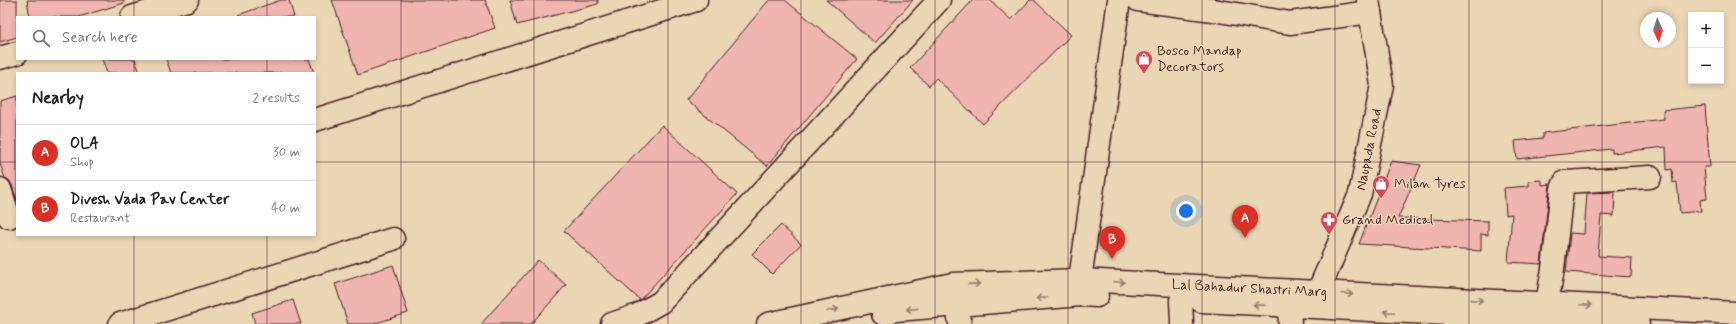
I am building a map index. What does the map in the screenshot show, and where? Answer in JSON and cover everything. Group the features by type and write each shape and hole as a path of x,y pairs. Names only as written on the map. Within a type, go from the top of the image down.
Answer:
{"main road":[{"path":"135,16 187,0"},
{"path":"316,120 696,0"},
{"path":"612,324 638,315 661,302 938,0"},
{"path":"1081,288 1119,0"},
{"path":"1138,0 1213,10 1290,24 1369,6"},
{"name":"Naupada Road","path":"1318,292 1360,194 1382,85 1369,6"},
{"path":"0,58 16,53"},
{"path":"1547,304 1553,269 1562,189 1565,182 1650,177"},
{"path":"0,189 9,217"},
{"path":"120,324 393,239"},
{"name":"Lal Bahadur Shastri Marg","path":"1081,288 1295,316 1638,324"},
{"name":"Lal Bahadur Shastri Marg","path":"768,324 956,304 1081,288 1318,292 1736,313"},
{"path":"1181,300 1182,324"},
{"name":"Lal Bahadur Shastri Marg","path":"841,324 896,310 956,304"}],"building":[{"path":"0,0 17,0 16,37 0,42"},
{"path":"27,0 124,0 124,3 82,16 30,16"},
{"path":"281,0 289,0 294,16 238,16"},
{"path":"332,0 485,0 495,28 358,75"},
{"path":"510,0 598,0 598,4 517,25"},
{"path":"769,0 785,0 857,59 767,166 686,100"},
{"path":"826,0 913,0 875,43"},
{"path":"973,0 990,0 1011,20 1030,0 1034,0 1071,35 983,124 936,78 929,86 910,68"},
{"path":"102,60 135,60 140,72 107,72"},
{"path":"166,60 309,60 314,72 171,72"},
{"path":"16,96 16,198 12,185 9,180 5,178 0,164 0,101"},
{"path":"1705,106 1710,167 1704,167 1707,199 1700,200 1701,211 1680,213 1677,182 1673,183 1672,169 1667,170 1666,147 1612,153 1612,149 1517,159 1515,141 1543,138 1543,133 1664,119 1663,110"},
{"path":"662,125 737,194 640,300 564,231"},
{"path":"1391,161 1421,165 1398,218 1488,221 1488,235 1481,234 1481,251 1359,244"},
{"path":"1542,180 1542,185 1550,184 1541,264 1508,262 1512,214 1506,215 1504,188 1529,186 1529,181"},
{"path":"1615,192 1614,216 1601,215 1598,256 1632,258 1631,277 1566,272 1570,233 1584,234 1587,193"},
{"path":"781,225 801,244 772,274 752,254"},
{"path":"538,260 566,285 531,324 481,324"},
{"path":"393,265 408,313 373,324 348,324 335,284"},
{"path":"293,300 301,324 255,324 252,313"}],"place":[{"name":"Bosco Mandap Decorators","path":"1144,74"},
{"name":"Milan Tyres","path":"1381,199"},
{"name":"Grand Medical","path":"1329,235"},
{"name":"OLA","path":"1245,238"},
{"name":"Divesh Vada Pav Center","path":"1112,259"}]}
